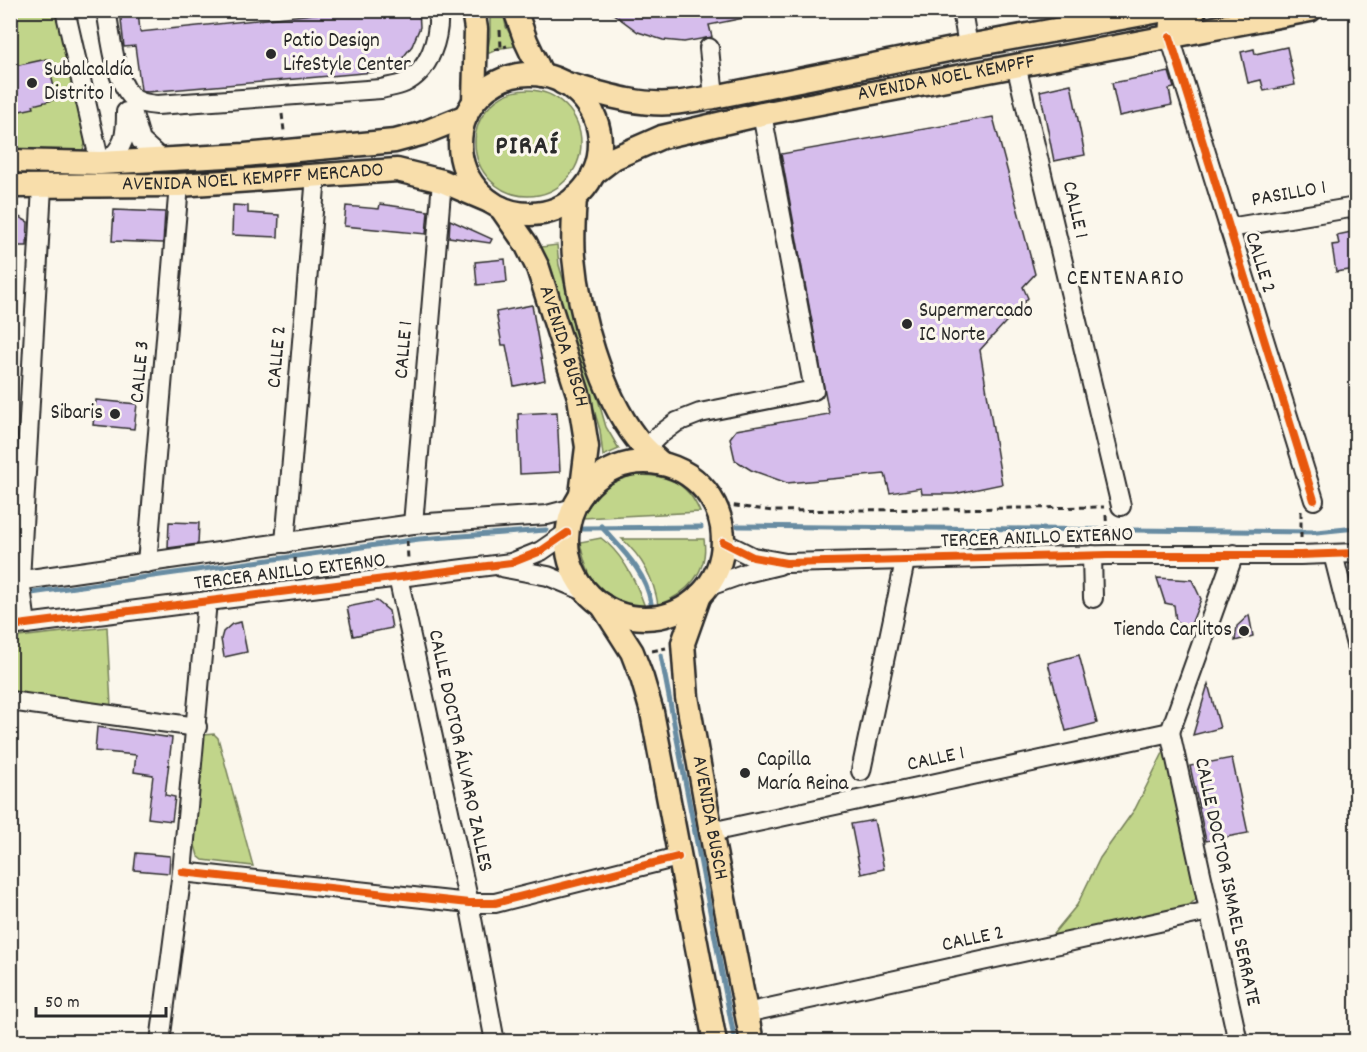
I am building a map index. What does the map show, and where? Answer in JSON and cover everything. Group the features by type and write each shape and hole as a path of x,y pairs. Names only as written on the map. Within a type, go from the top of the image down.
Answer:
{"main road":[{"path":"470,109 488,88 505,78 523,74 552,79 577,93 588,106 596,122 600,140 593,174 575,197 562,206 540,213 516,213 495,204 475,188 466,172 460,141 470,109 476,29 473,10"},
{"path":"515,10 526,40 552,79"},
{"name":"AVENIDA NOEL KEMPFF","path":"552,79 623,99 672,103 714,98 968,46 1166,10"},
{"path":"1170,37 1171,22 1178,14 1195,10"},
{"name":"AVENIDA NOEL KEMPFF","path":"593,174 614,158 662,137 762,114 1310,10"},
{"path":"1054,58 1100,42 1109,32 1111,20"},
{"name":"AVENIDA NOEL KEMPFF MERCADO","path":"10,161 104,162 245,155 395,141 421,134 470,109"},
{"path":"42,187 60,177 190,173 211,169 245,155"},
{"name":"AVENIDA NOEL KEMPFF MERCADO","path":"10,186 179,185 397,170 423,174 495,204"},
{"name":"AVENIDA BUSCH","path":"575,197 574,257 590,338 606,387 624,421 653,456"},
{"name":"AVENIDA BUSCH","path":"495,204 526,244 538,268 579,397 587,447 577,502"},
{"path":"653,456 696,482 713,503 719,516 723,542 716,571 704,591 679,611 653,618 626,616 594,598 575,574 568,554 567,533 577,502 597,479 616,467 653,456"},
{"name":"AVENIDA BUSCH","path":"704,591 684,643 687,697 752,1041"},
{"name":"AVENIDA BUSCH","path":"594,598 632,652 652,712 678,858 715,1041"}],"street":[{"path":"65,10 104,162 123,144 129,112 141,141 161,159"},
{"path":"106,10 121,79 132,97 143,103 157,105 381,89 404,84 421,71 433,50 438,10"},
{"path":"962,10 968,46"},
{"name":"CALLE 2","path":"1170,37 1314,500"},
{"path":"709,48 714,98"},
{"name":"CALLE 1","path":"1016,65 1113,509"},
{"path":"653,456 658,436 677,422 700,413 814,390 762,114"},
{"name":"CALLE 2","path":"285,543 316,176"},
{"name":"CALLE 1","path":"413,524 442,181"},
{"name":"CALLE 3","path":"147,563 179,185"},
{"path":"20,622 17,583 42,187"},
{"name":"PASILLO 1","path":"1229,228 1356,207"},
{"path":"17,583 413,524 547,515 577,502"},
{"name":"TERCER ANILLO EXTERNO","path":"20,622 512,563 541,551 567,533"},
{"name":"TERCER ANILLO EXTERNO","path":"723,542 753,556 786,563 1092,555 1356,553"},
{"path":"1170,732 1234,554"},
{"path":"1333,554 1356,645"},
{"path":"1092,555 1093,598"},
{"path":"861,771 905,561"},
{"name":"TERCER ANILLO EXTERNO","path":"704,591 746,573 786,563"},
{"name":"TERCER ANILLO EXTERNO","path":"490,566 548,576 594,598"},
{"name":"CALLE DOCTOR ÁLVARO ZALLES","path":"398,578 469,903 495,1041"},
{"path":"160,1041 182,872 207,601"},
{"path":"10,701 196,727"},
{"name":"CALLE 1","path":"711,832 1170,732"},
{"name":"CALLE DOCTOR ISMAEL SERRATE","path":"1170,732 1238,1041"},
{"path":"182,872 469,903 495,903 678,858"},
{"name":"CALLE 2","path":"746,1013 1209,911"}],"path":[{"path":"475,56 526,40"},
{"path":"281,96 285,151"},
{"path":"713,503 773,511 1113,509 1107,539"},
{"path":"1299,519 1301,541"},
{"path":"632,652 648,652 684,643"}],"green space":[{"path":"10,11 56,11 87,139 82,152 11,153"},
{"path":"490,11 503,11 506,27 517,46 501,48 487,54"},
{"path":"528,90 548,94 566,105 577,123 581,143 577,163 566,181 548,192 528,196 508,192 490,181 479,163 475,143 479,123 490,105 508,94"},
{"path":"557,245 559,265 606,427 619,449 603,456 600,430 551,267 541,247"},
{"path":"634,475 666,478 682,486 695,501 700,512 583,518 595,494 616,481"},
{"path":"601,538 616,552 628,569 645,607 618,602 599,589 592,579 580,542"},
{"path":"622,539 704,539 703,562 687,588 658,605 654,586 646,569 636,553"},
{"path":"107,627 111,707 11,694 10,638"},
{"path":"214,734 218,738 253,866 203,860 198,856 194,842 204,735"},
{"path":"1166,747 1199,893 1195,900 1187,907 1049,939 1077,905 1100,858 1135,809"}],"building":[{"name":"Patio Design LifeStyle Center","path":"120,10 138,10 140,32 353,10 419,10 420,27 412,46 401,60 386,71 147,92 141,90 135,46 124,47"},
{"path":"608,10 748,10 749,17 709,25 712,37 684,42 663,40 638,32"},
{"path":"1287,47 1295,85 1264,91 1261,80 1248,83 1241,52 1254,49 1255,54"},
{"name":"Subalcaldía Distrito 1","path":"47,59 57,99 33,105 34,108 10,113 10,67"},
{"path":"1169,72 1174,88 1169,89 1172,105 1119,116 1112,83"},
{"path":"1071,84 1085,155 1054,161 1040,91"},
{"name":"Supermercado IC Norte","path":"993,117 1035,274 1023,287 1028,298 980,350 1002,484 954,494 922,494 921,488 890,493 885,474 787,483 751,470 735,460 730,438 736,430 829,414 781,154"},
{"path":"380,204 428,211 426,234 344,226 346,206 379,209"},
{"path":"233,205 248,206 248,213 279,215 278,237 232,235"},
{"path":"114,210 165,212 163,243 112,241"},
{"path":"10,217 19,217 28,222 27,246 10,246"},
{"path":"450,220 492,239 490,243 449,237"},
{"path":"1356,231 1356,269 1336,272 1332,245 1339,244 1337,235"},
{"path":"505,259 507,282 477,285 475,262"},
{"path":"532,305 545,380 514,386 506,345 502,345 496,312"},
{"name":"Sibaris","path":"96,400 137,404 134,429 93,425"},
{"path":"557,412 560,472 520,474 518,414"},
{"path":"169,522 199,523 198,544 168,548"},
{"path":"1157,578 1192,580 1201,599 1190,627 1176,622 1174,605 1165,603"},
{"path":"377,601 389,611 392,628 353,636 347,607"},
{"name":"Tienda Carlitos","path":"1249,615 1253,636 1235,641 1237,626"},
{"path":"241,622 247,652 224,657 221,639 223,632 232,624"},
{"path":"1079,655 1097,723 1066,731 1048,663"},
{"path":"1208,684 1220,728 1193,735"},
{"path":"97,727 172,738 165,795 175,797 172,821 148,818 153,775 134,772 136,755 95,751"},
{"path":"1232,758 1248,833 1206,841 1190,766"},
{"path":"874,820 884,869 861,874 851,824"},
{"path":"136,853 170,856 169,873 134,870"}],"waterway":[{"path":"601,526 638,570 644,580 651,603"},
{"path":"738,526 1317,532 1356,528"},
{"path":"582,528 701,527"},
{"path":"10,596 419,539 546,530"},
{"path":"661,655 735,1042"}],"cycle path":[{"path":"1170,37 1314,500"},
{"path":"10,626 511,563 541,551 567,533"},
{"path":"723,542 753,557 786,563 1108,555 1356,553"},
{"path":"182,872 469,903 495,903 678,857"}],"place":[{"name":"Patio Design LifeStyle Center","path":"271,54"},
{"name":"Subalcaldía Distrito 1","path":"32,83"},
{"name":"Supermercado IC Norte","path":"907,324"},
{"name":"Sibaris","path":"115,414"},
{"name":"Tienda Carlitos","path":"1244,631"},
{"name":"Capilla María Reina","path":"745,773"}],"district":[{"name":"PIRAÍ","path":"527,147"},
{"name":"CENTENARIO","path":"1126,279"}]}
